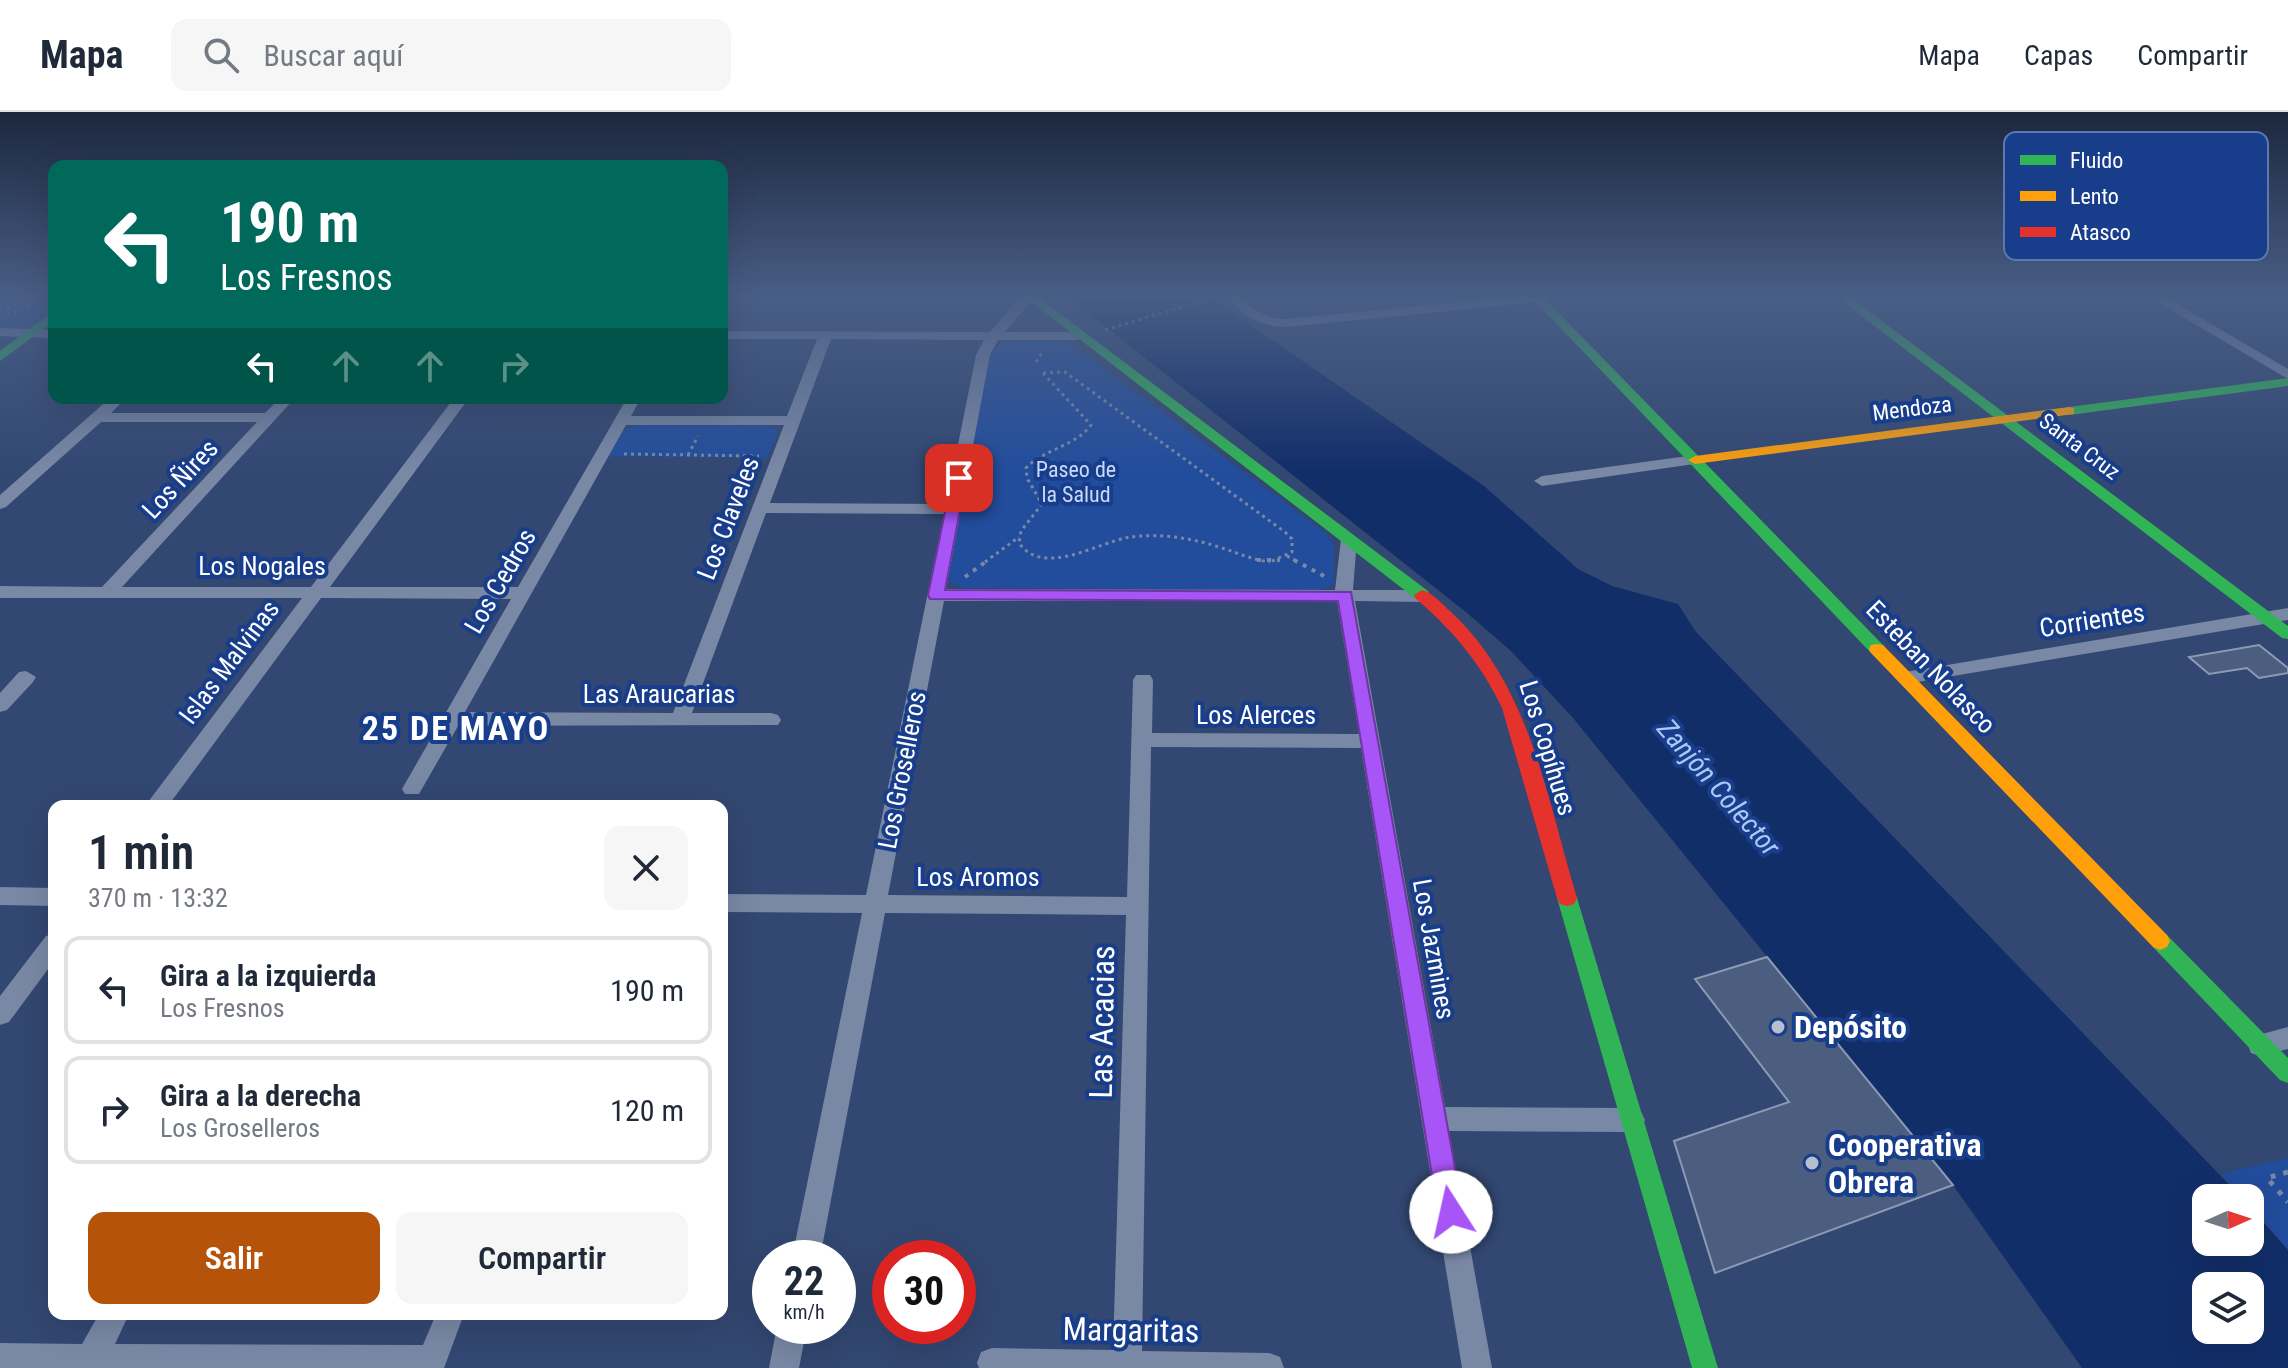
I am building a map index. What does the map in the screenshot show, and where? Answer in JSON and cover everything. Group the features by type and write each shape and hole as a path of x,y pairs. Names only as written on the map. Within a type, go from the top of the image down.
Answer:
{"street":[{"name":"Los Claveles","path":"680,720 818,356"},
{"name":"Los Groselleros","path":"810,1240 983,356"},
{"name":"Los Copíhues","path":"1104,356 1234,450 1422,596 1481,651 1496,672 1507,696 1705,1368"},
{"name":"Esteban Nolasco","path":"1596,356 2288,1073"},
{"name":"Santa Cruz","path":"1921,356 2288,634"},
{"path":"2255,356 2288,375"},
{"name":"Mendoza","path":"1542,481 2288,382"},
{"path":"0,504 112,404"},
{"name":"Los Ñires","path":"107,592 283,404"},
{"name":"Islas Malvinas","path":"160,800 457,404"},
{"name":"Los Cedros","path":"412,789 630,404"},
{"path":"98,417 270,418"},
{"path":"621,420 793,421"},
{"path":"760,508 953,509"},
{"name":"Los Jazmines","path":"1349,539 1344,578 1339,588 1370,741 1477,1368"},
{"path":"936,595 1339,588 1422,596"},
{"name":"Los Nogales","path":"0,592 523,593"},
{"name":"Corrientes","path":"1905,678 2288,614"},
{"path":"0,705 26,677"},
{"name":"Las Acacias","path":"1127,1365 1143,680"},
{"name":"Las Araucarias","path":"451,719 771,720"},
{"name":"Los Alerces","path":"1142,740 1370,741"},
{"path":"0,896 48,897"},
{"name":"Los Aromos","path":"728,903 1138,906"},
{"path":"0,1015 48,951"},
{"path":"2260,1045 2288,1038"},
{"path":"1435,1119 1632,1120"},
{"path":"90,1359 112,1320"},
{"path":"0,1358 431,1364 448,1320"},
{"path":"784,1368 789,1344"},
{"name":"Margaritas","path":"992,1363 1269,1368"}],"path":[{"path":"956,584 1019,537 1023,525 1042,507 1039,495 1026,475 1028,465 1044,450 1084,434 1090,428 1089,421 1042,372 1056,370 1065,372 1285,532 1294,546 1287,556 1263,561 1198,541 1151,535 1113,540 1068,554 1044,556 1025,550 1019,537"},
{"path":"688,455 703,427"},
{"path":"613,454 764,456"},
{"path":"1287,556 1339,588"},
{"path":"2288,1172 2267,1178 2288,1202"}],"green space":[{"name":"Paseo de la Salud","path":"990,356 1086,356 1326,533 1334,545 1334,584 1321,590 963,588 950,583 948,576"},
{"path":"637,425 768,426 776,429 777,435 767,458 608,456 625,429"},
{"path":"2288,1158 2288,1250 2264,1223 2264,1184 2230,1184 2221,1174"}],"water":[{"name":"Zanjón Colector","path":"1142,356 1295,356 1484,486 1578,569 1612,586 1678,604 1696,632 2228,1184 2192,1184 2192,1256 2264,1256 2264,1223 2288,1250 2288,1368 2082,1368 1953,1185 1573,718 1511,651 1467,613"}],"building":[{"path":"2259,645 2288,668 2288,673 2259,678 2247,668 2209,674 2189,657"},
{"name":"Cooperativa Obrera","path":"1767,957 1953,1185 1715,1273 1674,1141 1789,1102 1695,979"}],"traffic: fast":[{"path":"1108,356 1422,595"},
{"path":"1594,356 1877,649"},
{"path":"1920,356 2288,634"},
{"path":"2069,411 2288,382"},
{"path":"1567,898 1705,1368"},
{"path":"2160,941 2288,1073"}],"traffic: slow":[{"path":"1695,460 2069,411"},
{"path":"1877,649 2160,941"}],"traffic: jam":[{"path":"1422,595 1473,646 1494,675 1511,708 1567,898"}],"place":[{"name":"Depósito","path":"1778,1027"},
{"name":"Cooperativa Obrera","path":"1812,1163"}],"district":[{"name":"25 DE MAYO","path":"456,728"}],"route":[{"path":"959,478 936,595 1345,596 1451,1212"}]}
